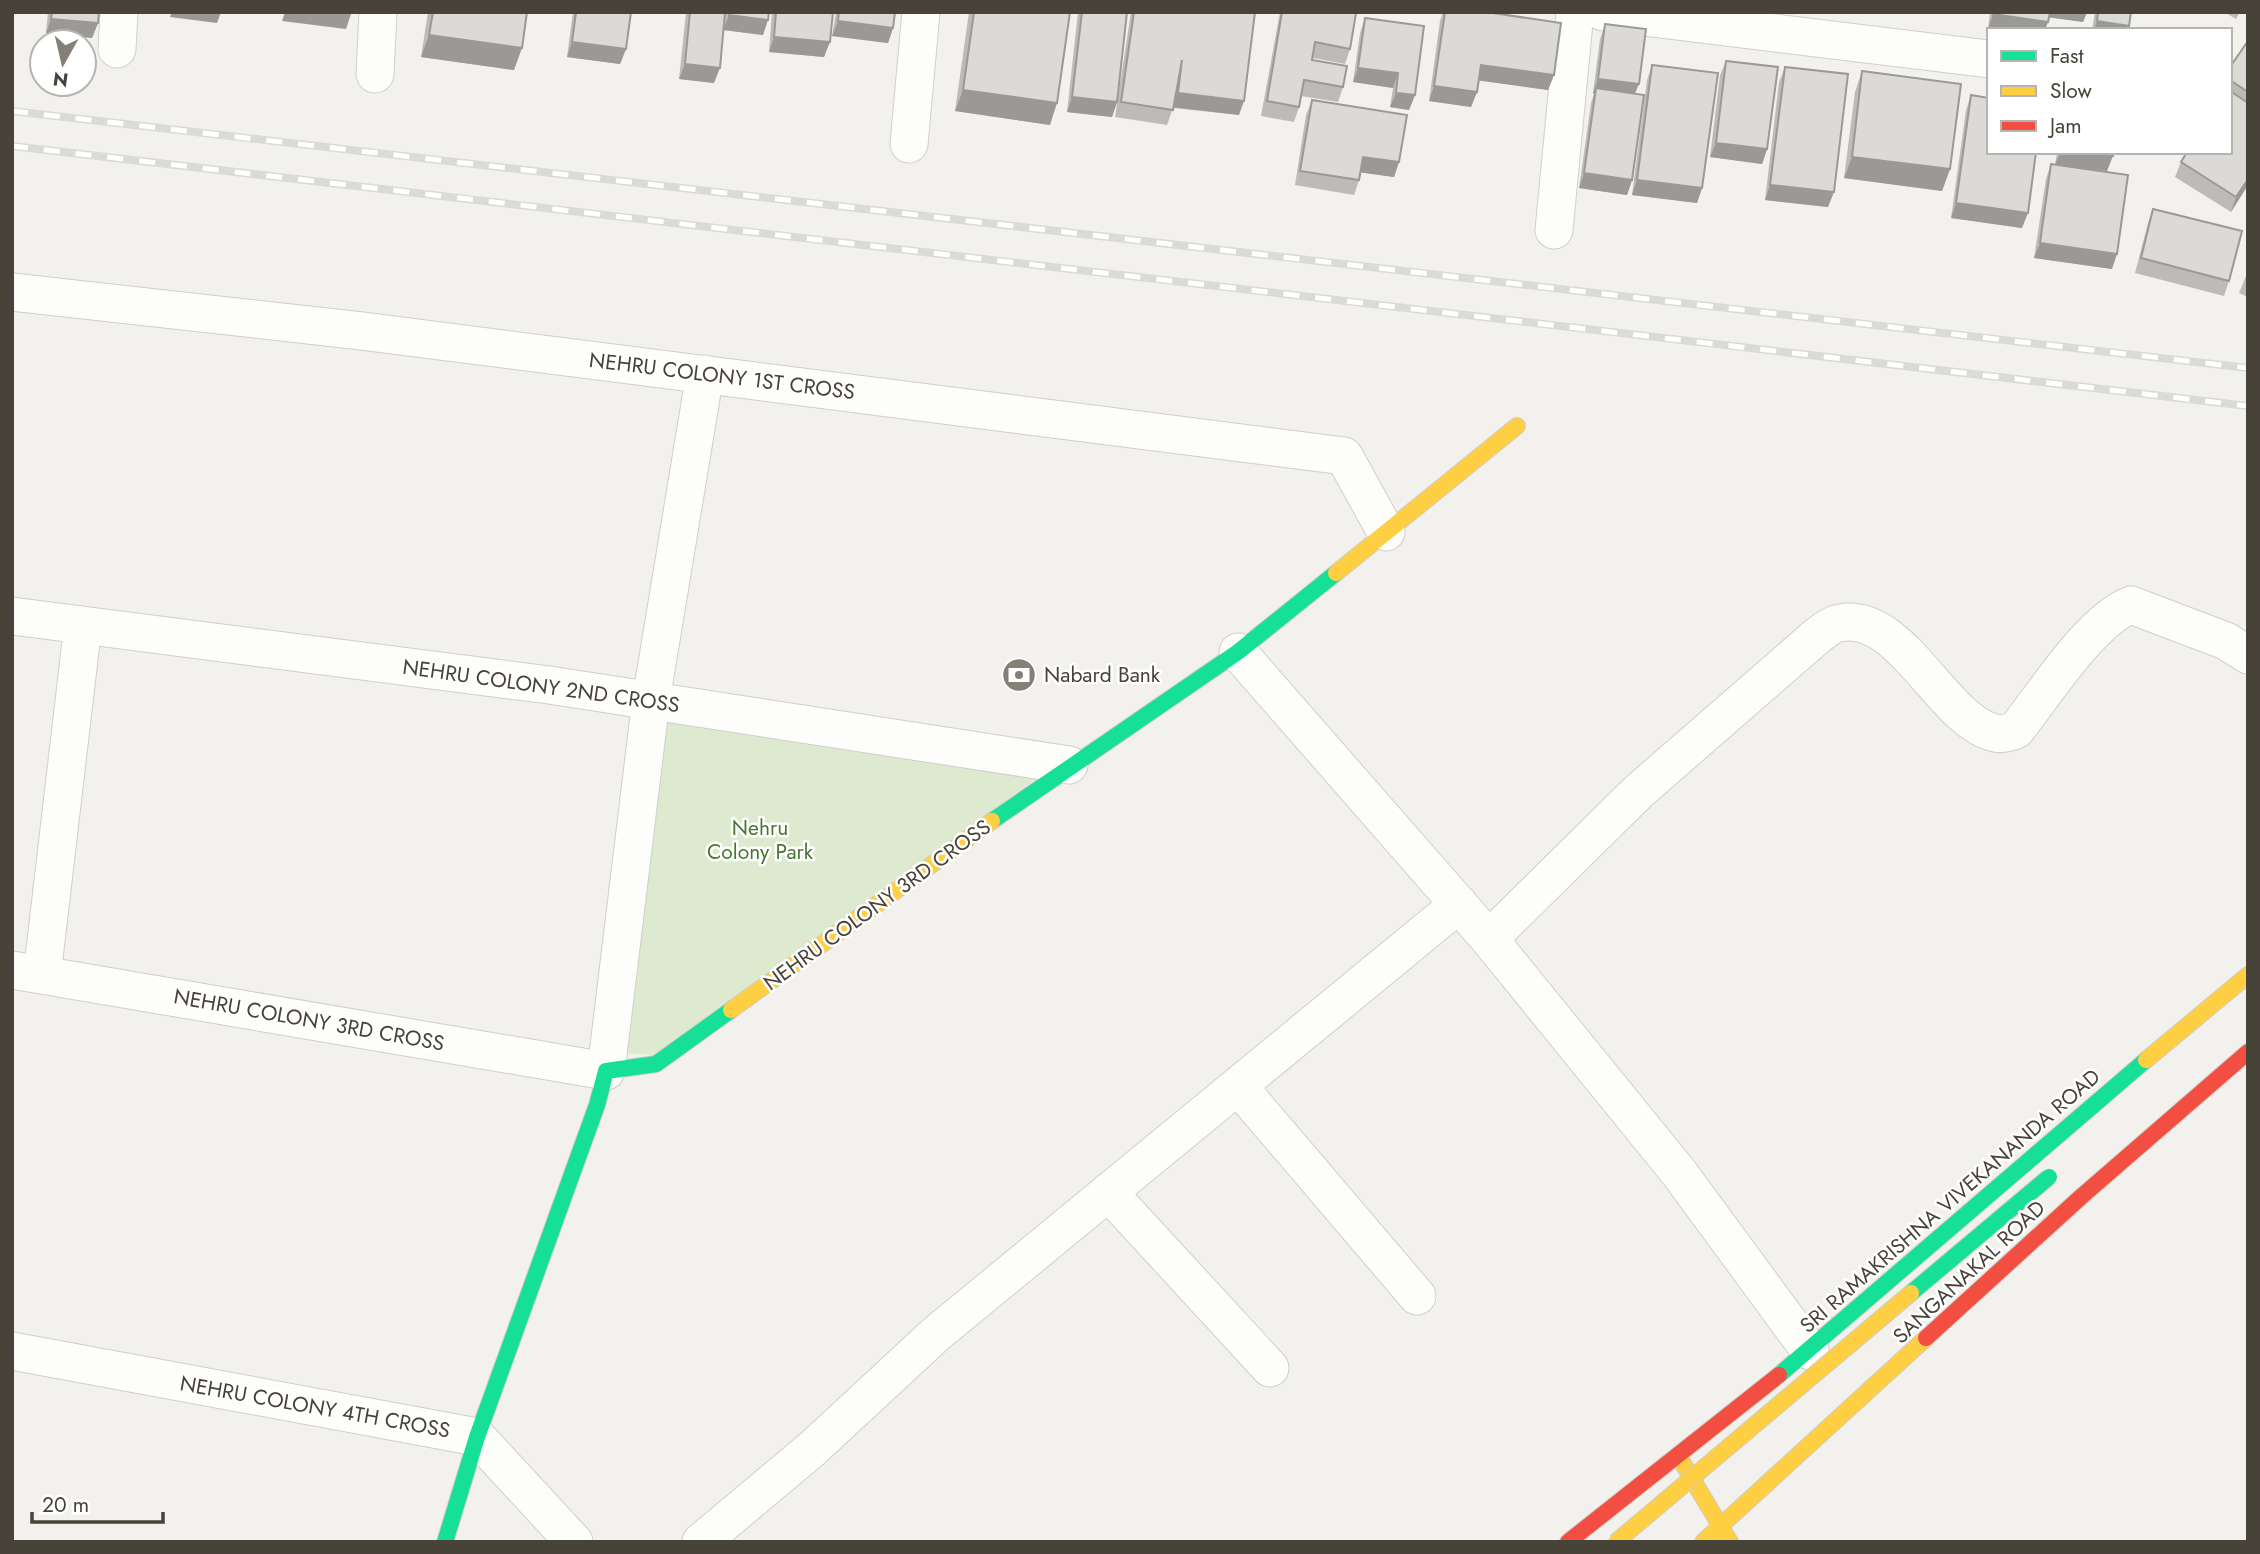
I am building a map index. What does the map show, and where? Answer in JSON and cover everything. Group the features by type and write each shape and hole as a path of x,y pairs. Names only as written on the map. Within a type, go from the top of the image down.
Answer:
{"main road":[{"name":"NEHRU COLONY 3RD CROSS","path":"601,1088 656,1064 1069,765 1238,652 1517,426"},
{"name":"SRI RAMAKRISHNA VIVEKANANDA ROAD","path":"1679,1457 1810,1351 2132,1071 2248,975"},
{"name":"SANGANAKAL ROAD","path":"1721,1527 2082,1196 2248,1052"},
{"path":"445,1542 477,1437 601,1088"},
{"path":"1616,1542 2054,1172"},
{"path":"1568,1542 1679,1457 1730,1542"},
{"path":"1703,1542 1721,1527"}],"street":[{"path":"117,49 119,12"},
{"path":"375,74 378,12"},
{"path":"909,144 921,12"},
{"path":"1554,230 1575,12"},
{"path":"1603,12 1987,58"},
{"name":"NEHRU COLONY 1ST CROSS","path":"12,292 705,374 1344,456 1386,532"},
{"path":"601,1088 651,700 705,374"},
{"path":"1489,939 1638,792 1816,636 1838,623 1858,622 1887,637 1978,727 1998,734 2017,730 2092,634 2113,612 2131,605 2226,640 2248,655"},
{"name":"NEHRU COLONY 2ND CROSS","path":"12,616 651,700 1069,765"},
{"path":"27,972 83,625"},
{"path":"1238,652 1489,939 1680,1174 1810,1351"},
{"path":"701,1542 812,1449 936,1334 1459,904"},
{"name":"NEHRU COLONY 3RD CROSS","path":"27,972 601,1088"},
{"path":"1238,1086 1417,1296"},
{"path":"1108,1192 1270,1368"},
{"name":"NEHRU COLONY 4TH CROSS","path":"12,1351 477,1437 574,1542"}],"green space":[{"name":"Nehru Colony Park","path":"660,708 1045,772 657,1055 618,1053"}],"building":[{"path":"52,12 99,12 98,23 51,19"},
{"path":"433,12 527,12 522,48 429,35"},
{"path":"576,12 631,12 626,49 572,42"},
{"path":"690,12 725,12 720,68 685,64"},
{"path":"729,12 769,12 768,20 729,15"},
{"path":"776,12 833,12 830,42 774,37"},
{"path":"839,12 895,12 893,28 838,21"},
{"path":"974,12 1070,12 1057,103 963,90"},
{"path":"1082,12 1127,12 1117,102 1072,97"},
{"path":"1134,12 1255,12 1244,101 1178,93 1182,60 1173,110 1121,102"},
{"path":"1282,12 1356,13 1350,49 1315,42 1312,60 1347,66 1343,87 1304,80 1299,107 1267,101"},
{"path":"1445,12 1486,12 1561,23 1554,75 1481,65 1477,92 1434,86"},
{"path":"1993,12 2050,12 2048,22"},
{"path":"2098,12 2131,12 2129,26 2097,21"},
{"path":"1365,18 1424,26 1415,95 1396,93 1398,73 1358,68"},
{"path":"1605,24 1646,29 1639,84 1598,79"},
{"path":"2248,41 2248,92 2232,81 2232,64"},
{"path":"1726,61 1778,67 1767,149 1716,143"},
{"path":"1652,65 1718,73 1702,188 1637,180"},
{"path":"1785,67 1848,74 1834,192 1770,185"},
{"path":"1862,71 1961,84 1950,169 1852,157"},
{"path":"1596,88 1644,95 1632,180 1584,173"},
{"path":"2232,92 2248,103 2248,179 2236,197 2181,162 2186,154 2232,154"},
{"path":"1971,95 1987,98 1987,154 2036,154 2028,213 1956,203"},
{"path":"1312,100 1407,115 1399,162 1363,157 1359,180 1300,171"},
{"path":"2051,164 2128,175 2117,254 2040,243"},
{"path":"2153,209 2242,231 2229,281 2141,258"}],"railway":[{"path":"12,111 2248,368"},
{"path":"12,146 2248,406"}],"traffic: fast":[{"path":"992,821 1238,652 1336,573"},
{"path":"445,1542 477,1437 597,1105 606,1071 656,1064 731,1010"},
{"path":"1779,1375 2146,1060"},
{"path":"1911,1293 2049,1177"}],"traffic: slow":[{"path":"1336,573 1517,426"},
{"path":"731,1010 992,821"},
{"path":"2146,1060 2248,975"},
{"path":"1616,1542 1911,1293"},
{"path":"1703,1542 1926,1338"},
{"path":"1679,1457 1730,1542"}],"traffic: jam":[{"path":"1926,1338 2082,1196 2248,1052"},
{"path":"1568,1542 1779,1375"}],"place":[{"name":"Nabard Bank","path":"1019,675"}]}
